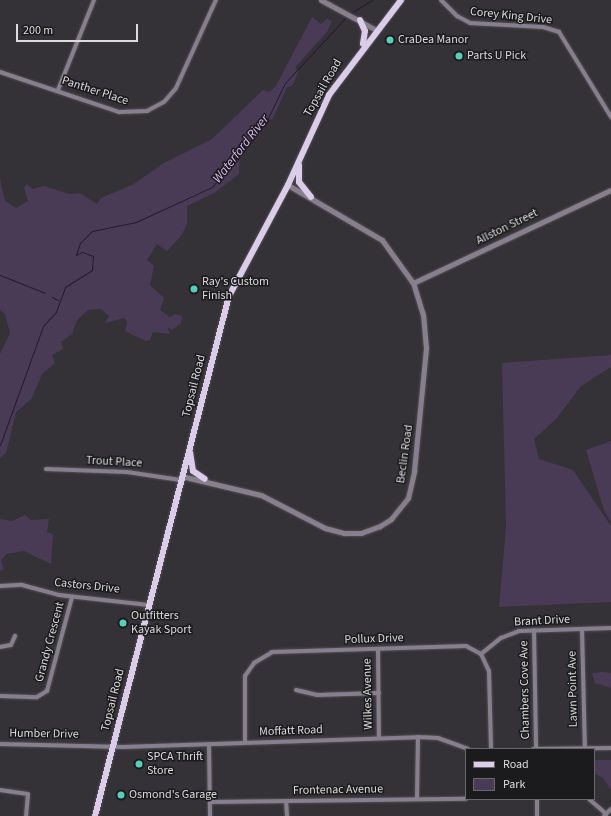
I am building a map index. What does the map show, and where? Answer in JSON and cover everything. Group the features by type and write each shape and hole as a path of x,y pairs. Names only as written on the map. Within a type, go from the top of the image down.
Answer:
{"main road":[{"name":"Topsail Road","path":"95,816 148,605 229,296 288,185 329,95 361,49 401,0"},
{"path":"357,18 366,33 361,49"},
{"path":"300,157 298,179 311,197"},
{"path":"190,449 191,468 205,480"}],"street":[{"path":"58,90 94,0"},
{"name":"Panther Place","path":"0,72 126,113 147,111 164,102 176,88 216,0"},
{"path":"322,0 347,12 376,30"},
{"name":"Corey King Drive","path":"441,0 457,16 470,24 543,27 559,32 611,117"},
{"path":"288,185 311,197 382,240 413,283"},
{"name":"Allston Street","path":"413,283 611,190"},
{"name":"Beclin Road","path":"181,478 205,480 261,495 344,533 361,533 391,519 408,498 412,484 423,394 425,332 413,283"},
{"name":"Trout Place","path":"46,469 127,472 181,478"},
{"name":"Castors Drive","path":"0,586 22,585 72,597 148,605"},
{"name":"Grandy Crescent","path":"0,696 37,697 47,691 72,597"},
{"name":"Brant Drive","path":"481,654 509,633 534,630 611,628"},
{"name":"Lawn Point Ave","path":"582,629 585,748"},
{"name":"Chambers Cove Ave","path":"534,630 536,748"},
{"path":"0,647 11,645 15,636"},
{"name":"Pollux Drive","path":"245,743 243,682 254,663 272,652 466,646 481,654"},
{"name":"Wilkes Avenue","path":"378,649 379,738"},
{"path":"481,654 489,671 491,748"},
{"path":"296,690 317,696 379,693"},
{"path":"417,799 418,737"},
{"name":"Moffatt Road","path":"112,746 418,737 438,738 465,748"},
{"name":"Humber Drive","path":"0,744 112,746"},
{"path":"209,744 210,816"},
{"path":"585,748 611,748"},
{"path":"0,790 28,794 26,816"},
{"name":"Frontenac Avenue","path":"210,802 465,799"},
{"path":"537,800 537,816"},
{"path":"590,800 605,815 611,809"},
{"path":"286,801 287,816"}],"green space":[{"path":"312,17 321,24 327,19 332,21 327,32 297,65 295,69 299,70 292,86 287,87 273,118 270,120 265,116 262,121 260,135 251,141 245,152 240,153 239,174 214,193 187,206 187,224 181,236 167,251 157,244 147,260 154,266 150,285 164,298 160,310 170,317 175,314 182,316 181,323 172,330 167,327 170,334 153,332 150,340 146,341 125,331 127,322 124,318 105,323 109,316 101,309 88,310 77,320 72,334 61,342 63,349 52,355 55,363 42,374 32,398 16,412 6,453 0,458 0,354 10,333 5,314 0,310 0,179 5,201 16,208 28,201 24,187 27,184 33,189 44,186 70,194 80,193 97,204 101,198 132,185 164,163 212,139 263,90 269,92 276,86"},
{"path":"611,355 611,367 581,386 556,419 534,439 539,459 573,470 611,526 611,602 499,607 506,528 502,363"},
{"path":"611,441 611,522 604,510 586,450"},
{"path":"25,515 31,520 49,519 47,532 53,534 51,564 24,551 6,554 1,561 4,569 0,571 0,519 12,521"},
{"path":"592,673 611,673 611,688 595,683"},
{"path":"595,760 611,760 611,790 603,778 595,774"}],"waterway":[{"name":"Waterford River","path":"351,13 372,0"},
{"name":"Waterford River","path":"0,445 43,326 56,312 65,287 92,270 93,256 82,252 76,255 80,243 92,231 136,222 212,187 266,122 285,83 347,16"},
{"path":"0,275 45,293"},
{"path":"52,297 58,300"}],"place":[{"name":"CraDea Manor","path":"390,40"},
{"name":"Parts U Pick","path":"459,56"},
{"name":"Ray's Custom Finish","path":"194,289"},
{"name":"Outfitters Kayak Sport","path":"123,623"},
{"name":"SPCA Thrift Store","path":"139,764"},
{"name":"Osmond's Garage","path":"121,795"}]}
